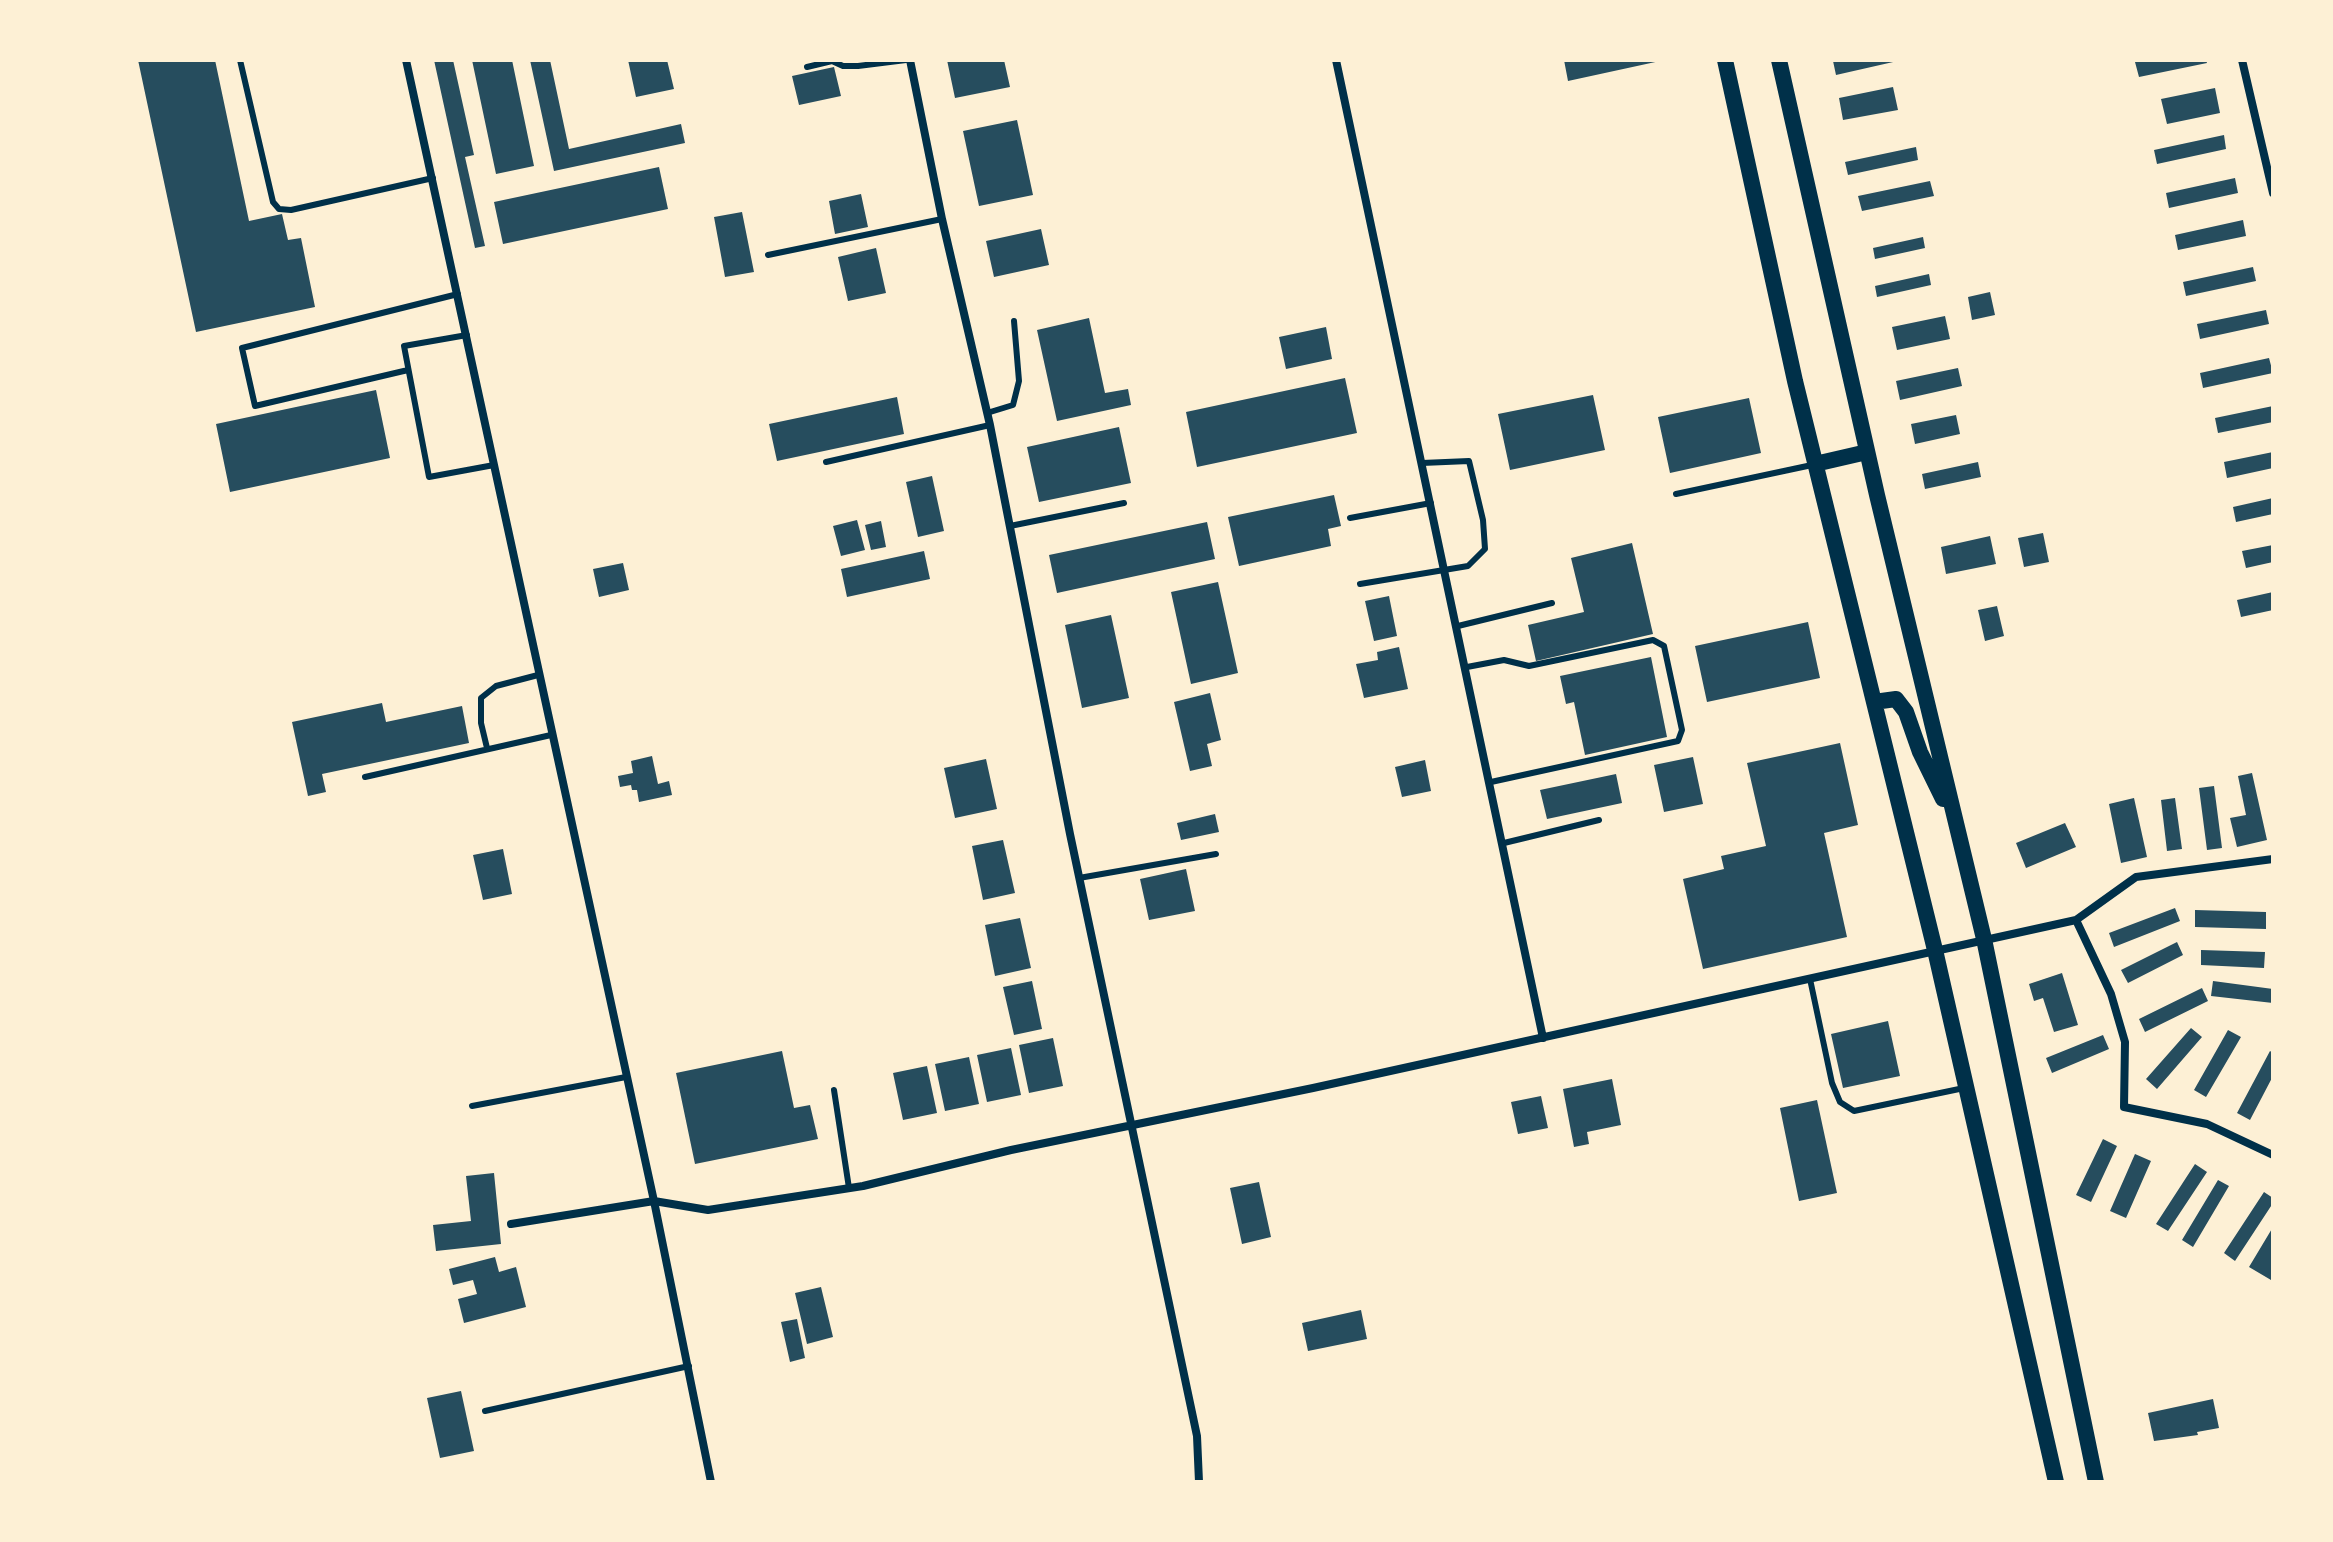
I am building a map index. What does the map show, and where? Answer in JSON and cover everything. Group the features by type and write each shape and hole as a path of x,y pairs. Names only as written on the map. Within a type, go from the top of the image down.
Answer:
{"main road":[{"path":"1725,60 1815,464 1935,950 2056,1482"},
{"path":"1779,60 1867,452 1984,939 2096,1482"},
{"path":"1815,464 1867,452"},
{"path":"1874,702 1896,699 1906,712 1920,752 1960,841"}],"street":[{"path":"406,60 654,1201 711,1482"},
{"path":"908,60 990,425 1079,878 1197,1436 1199,1482"},
{"path":"1336,60 1467,667 1543,1038"},
{"path":"2242,60 2273,193"},
{"path":"511,1224 654,1201 708,1210 849,1188 2076,920 2136,877 2273,859"},
{"path":"2076,920 2111,994 2125,1042 2124,1107 2207,1124 2273,1155"}],"lane":[{"path":"240,60 273,202 279,209 291,210 434,178"},
{"path":"807,67 832,61 843,66 858,66 908,60"},
{"path":"768,255 942,219"},
{"path":"408,370 255,406 242,348 459,294"},
{"path":"987,413 1013,405 1019,381 1014,321"},
{"path":"467,335 404,346 429,477 494,465"},
{"path":"826,462 990,425"},
{"path":"1360,584 1468,566 1485,549 1483,520 1469,461 1422,463"},
{"path":"1676,494 1815,464"},
{"path":"1010,526 1124,503"},
{"path":"1350,518 1431,503"},
{"path":"1458,626 1552,603"},
{"path":"1467,667 1504,660 1529,666 1653,640 1664,646 1682,730 1678,741 1491,782"},
{"path":"487,748 481,723 481,698 496,686 538,675"},
{"path":"365,777 551,735"},
{"path":"1504,843 1599,820"},
{"path":"1079,878 1216,854"},
{"path":"1810,979 1832,1083 1840,1102 1854,1111 1966,1087"},
{"path":"472,1106 626,1077"},
{"path":"834,1090 849,1188"},
{"path":"485,1411 689,1366"}],"building":[{"path":"138,60 215,60 249,221 282,214 288,240 301,238 315,307 196,332"},
{"path":"434,60 453,60 474,155 465,157 485,246 475,248"},
{"path":"472,60 512,60 534,166 496,174"},
{"path":"530,60 550,60 569,149 681,124 685,143 554,171"},
{"path":"628,60 667,60 674,89 636,97"},
{"path":"947,60 1004,60 1010,87 955,98"},
{"path":"1564,60 1660,60 1660,61 1568,81"},
{"path":"1838,60 1902,60 1836,75 1833,61"},
{"path":"2206,60 2207,63 2139,77 2135,62"},
{"path":"834,67 841,96 799,105 792,76"},
{"path":"1893,87 1898,110 1843,120 1839,98"},
{"path":"2215,88 2220,113 2167,124 2161,99"},
{"path":"1017,120 1033,195 979,206 963,131"},
{"path":"2224,135 2226,149 2157,164 2154,150"},
{"path":"1916,147 1918,160 1848,175 1845,162"},
{"path":"659,167 668,209 503,244 494,202"},
{"path":"2235,178 2238,193 2169,208 2166,193"},
{"path":"1930,181 1934,196 1862,211 1858,196"},
{"path":"861,194 868,227 835,234 829,201"},
{"path":"742,212 754,272 725,277 714,217"},
{"path":"2243,220 2246,236 2178,250 2175,235"},
{"path":"1041,229 1049,265 994,277 986,241"},
{"path":"1923,237 1925,248 1875,259 1873,248"},
{"path":"876,248 886,293 848,301 838,257"},
{"path":"2253,267 2256,281 2186,296 2183,282"},
{"path":"1929,274 1931,285 1877,297 1875,286"},
{"path":"1990,292 1995,315 1972,320 1968,297"},
{"path":"2266,310 2269,324 2200,339 2197,324"},
{"path":"1945,316 1950,339 1897,350 1892,327"},
{"path":"1089,318 1105,393 1128,389 1131,405 1057,421 1037,330"},
{"path":"1326,327 1332,359 1286,369 1279,337"},
{"path":"2269,358 2273,373 2203,388 2200,373"},
{"path":"1958,368 1962,386 1900,400 1896,381"},
{"path":"1345,378 1357,433 1197,467 1186,412"},
{"path":"376,390 390,458 230,492 216,424"},
{"path":"1593,395 1605,450 1510,470 1498,414"},
{"path":"897,397 904,434 777,461 769,424"},
{"path":"1749,398 1761,453 1670,473 1658,417"},
{"path":"2273,406 2273,422 2218,433 2215,418"},
{"path":"1956,415 1960,434 1915,444 1911,424"},
{"path":"1119,427 1131,483 1039,502 1027,447"},
{"path":"2273,452 2273,468 2227,478 2224,462"},
{"path":"1978,462 1981,477 1925,489 1922,474"},
{"path":"932,476 944,531 918,537 906,482"},
{"path":"1334,495 1341,526 1328,529 1331,546 1239,566 1228,517"},
{"path":"2273,498 2273,514 2236,522 2233,507"},
{"path":"857,520 865,550 841,556 833,526"},
{"path":"881,521 886,547 871,550 865,525"},
{"path":"1207,522 1215,559 1057,593 1049,555"},
{"path":"2043,533 2049,562 2024,567 2018,538"},
{"path":"1990,536 1996,564 1946,574 1941,547"},
{"path":"1632,543 1653,634 1536,661 1528,625 1584,612 1571,558"},
{"path":"2273,545 2273,562 2246,568 2242,551"},
{"path":"924,551 930,579 847,597 841,569"},
{"path":"623,563 629,590 599,597 593,569"},
{"path":"1218,582 1238,673 1191,684 1171,592"},
{"path":"2273,592 2273,610 2241,617 2237,600"},
{"path":"1389,596 1397,636 1374,641 1365,601"},
{"path":"1997,606 2004,636 1985,641 1978,610"},
{"path":"1111,615 1129,698 1082,708 1065,625"},
{"path":"1808,622 1820,678 1707,702 1695,646"},
{"path":"1399,647 1408,689 1364,698 1356,664 1378,660 1377,652"},
{"path":"1651,657 1667,737 1585,755 1574,702 1566,704 1560,676"},
{"path":"1210,693 1221,740 1207,744 1212,766 1190,771 1174,702"},
{"path":"382,703 386,722 462,706 469,743 322,774 326,792 308,796 292,722"},
{"path":"1840,743 1858,825 1824,833 1847,937 1703,969 1683,879 1724,869 1721,856 1766,846 1747,763"},
{"path":"652,756 658,784 669,781 672,795 639,802 637,790 632,790 631,785 620,787 618,776 633,773 631,761"},
{"path":"1693,757 1703,804 1664,812 1654,765"},
{"path":"986,759 997,809 955,818 944,768"},
{"path":"1425,760 1431,791 1402,797 1395,767"},
{"path":"2252,773 2267,840 2237,847 2230,818 2246,815 2238,776"},
{"path":"1616,774 1622,803 1547,819 1540,790"},
{"path":"2214,786 2222,848 2207,850 2199,788"},
{"path":"2134,798 2147,857 2121,863 2109,804"},
{"path":"2175,798 2182,849 2167,851 2161,800"},
{"path":"1215,814 1219,832 1181,840 1177,823"},
{"path":"2065,823 2076,847 2026,868 2016,843"},
{"path":"1003,840 1015,893 983,900 972,846"},
{"path":"503,849 512,894 483,900 473,855"},
{"path":"1186,869 1195,911 1149,920 1140,879"},
{"path":"2175,908 2180,921 2114,947 2109,933"},
{"path":"2195,910 2266,912 2266,929 2195,927"},
{"path":"1020,918 1031,968 995,976 985,925"},
{"path":"2177,942 2183,955 2128,983 2121,970"},
{"path":"2201,950 2265,952 2264,968 2201,965"},
{"path":"2062,973 2078,1025 2054,1032 2043,998 2034,1001 2029,984"},
{"path":"1032,981 1042,1029 1014,1035 1003,987"},
{"path":"2213,981 2273,989 2273,1003 2211,996"},
{"path":"2202,988 2208,1001 2145,1032 2139,1019"},
{"path":"1888,1021 1900,1076 1843,1088 1831,1034"},
{"path":"2191,1028 2202,1037 2157,1089 2146,1079"},
{"path":"2228,1030 2241,1037 2206,1097 2194,1090"},
{"path":"2103,1035 2109,1049 2052,1073 2046,1058"},
{"path":"1053,1038 1063,1086 1029,1093 1019,1045"},
{"path":"1011,1048 1021,1095 987,1102 977,1055"},
{"path":"782,1051 794,1108 810,1105 818,1139 695,1164 676,1073"},
{"path":"2270,1051 2273,1053 2273,1076 2250,1120 2237,1113"},
{"path":"969,1057 979,1104 945,1111 935,1064"},
{"path":"927,1066 937,1113 903,1120 893,1073"},
{"path":"1612,1079 1621,1125 1587,1132 1589,1144 1574,1147 1563,1089"},
{"path":"1541,1096 1548,1128 1518,1134 1511,1102"},
{"path":"1817,1100 1837,1193 1799,1201 1780,1108"},
{"path":"2103,1139 2117,1146 2091,1202 2076,1195"},
{"path":"2135,1154 2151,1161 2126,1218 2110,1211"},
{"path":"2195,1164 2207,1172 2168,1231 2156,1224"},
{"path":"494,1173 501,1244 436,1251 433,1225 471,1221 466,1176"},
{"path":"2218,1180 2229,1186 2193,1247 2182,1240"},
{"path":"1259,1182 1271,1237 1242,1244 1230,1188"},
{"path":"2264,1192 2273,1198 2273,1203 2235,1261 2224,1253"},
{"path":"2273,1227 2273,1276 2271,1280 2249,1267"},
{"path":"495,1257 499,1272 516,1267 526,1307 464,1323 458,1299 477,1294 473,1280 453,1285 449,1269"},
{"path":"821,1287 833,1337 807,1344 795,1293"},
{"path":"1361,1310 1367,1339 1308,1351 1302,1323"},
{"path":"797,1319 805,1358 790,1362 781,1322"},
{"path":"461,1391 474,1451 440,1458 427,1398"},
{"path":"2213,1399 2219,1428 2197,1432 2198,1435 2154,1441 2148,1413"}]}
